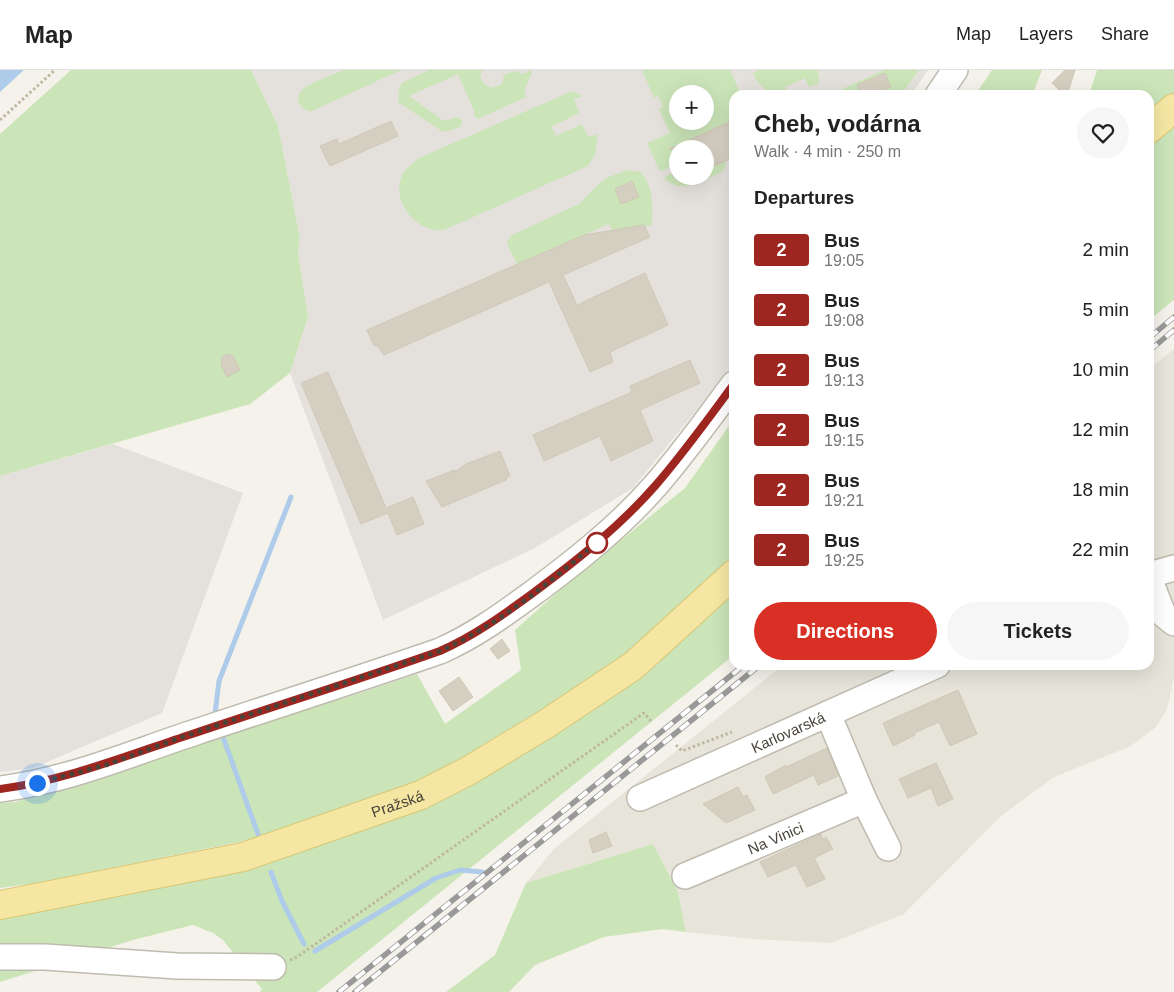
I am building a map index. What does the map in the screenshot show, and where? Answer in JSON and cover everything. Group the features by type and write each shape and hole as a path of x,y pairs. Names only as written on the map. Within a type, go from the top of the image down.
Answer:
{"main road":[{"path":"1154,125 1174,108"},
{"name":"Pražská","path":"0,905 243,857 421,795 468,771 546,724 633,666 729,579"}],"street":[{"path":"941,90 955,70"},
{"path":"0,789 64,777 106,765 161,744 440,651 476,633 552,580 616,526 686,450 729,391"},
{"path":"1154,575 1174,568"},
{"path":"1154,590 1163,614 1174,623"},
{"name":"Karlovarská","path":"640,798 926,670"},
{"path":"828,714 864,800 888,848"},
{"name":"Na Vinici","path":"685,876 864,800"},
{"path":"0,957 45,957 177,966 273,967"}],"path":[{"path":"0,120 55,70"},
{"path":"273,967 297,957 644,713 652,720"}],"shaded area":[{"path":"251,70 928,70 914,90 729,90 729,370 633,488 535,548 383,620 290,373 308,317 298,252 300,238 278,126"},
{"path":"1174,349 1174,678 1167,709 1156,727 1131,746 1054,777 1001,816 904,914 831,943 754,939 686,932 678,892 653,844 526,883 554,849 777,670 1154,670 1154,365"},
{"path":"113,444 243,493 162,713 33,768 0,772 0,476"}],"green space":[{"path":"71,70 251,70 278,126 300,238 298,252 308,317 290,373 250,404 0,476 0,134"},
{"path":"344,70 401,70 312,111 301,107 298,96 303,89"},
{"path":"429,70 482,70 480,76 484,84 493,88 502,84 504,75 515,71 523,74 531,70 532,72 524,92 526,97 478,119 474,116 474,111 458,74 409,96 444,121 458,117 463,122 459,128 443,132 398,102 402,83"},
{"path":"642,70 730,70 739,90 729,90 729,122 714,129 714,85 669,85 669,130 711,130 688,140 669,140 669,168 661,171 647,143 670,133 659,109 663,107 658,96 654,98"},
{"path":"759,70 817,70 819,83 809,87 805,78 785,87 786,90 766,90 753,73"},
{"path":"884,70 919,70 905,90 840,90"},
{"path":"992,70 1042,70 1034,90 978,90"},
{"path":"1097,70 1174,70 1174,93 1154,108 1154,90 1091,90"},
{"path":"570,92 575,92 582,96 574,99 579,113 551,127 556,136 582,124 588,137 597,134 596,153 588,166 444,230 434,230 425,227 409,215 400,197 399,188 404,172 419,158"},
{"path":"1174,125 1174,300 1154,316 1154,141"},
{"path":"725,161 725,169 714,175 714,166"},
{"path":"627,170 640,172 648,184 652,204 652,225 613,231 609,224 517,264 507,244 512,235 579,204 604,179"},
{"path":"669,175 669,182 664,178"},
{"path":"729,426 729,559 625,656 539,714 462,760 416,783 287,828 239,842 36,883 0,888 0,803 16,802 210,738 417,674 445,724 521,670 515,630 561,589 685,488"},
{"path":"729,594 729,659 317,992 260,992 262,989 223,940 213,933 193,925 133,940 0,982 0,916 426,807"},
{"path":"653,844 678,892 686,932 662,929 604,937 535,965 509,992 446,992 495,955 526,883"}],"water":[{"path":"0,70 24,70 0,92"}],"building":[{"path":"1065,70 1075,70 1069,90 1059,90 1052,83"},
{"path":"885,73 891,87 884,90 859,90 857,85"},
{"path":"391,121 398,136 330,166 320,146 337,139 339,144"},
{"path":"729,122 729,159 714,166 714,140 689,140"},
{"path":"632,181 639,197 621,204 615,189"},
{"path":"644,225 650,237 563,275 577,305 645,273 668,325 610,352 613,362 590,372 549,282 384,355 377,345 374,346 367,330 584,235"},
{"path":"227,354 233,356 240,370 227,377 221,364 222,357"},
{"path":"690,360 700,383 640,410 653,441 611,461 600,436 544,461 533,435 632,392 630,386"},
{"path":"328,372 386,508 413,497 424,524 397,535 388,513 361,524 301,383"},
{"path":"500,451 510,476 506,480 442,507 426,481 455,470 455,472 466,464"},
{"path":"502,639 510,651 498,659 490,649"},
{"path":"459,677 473,697 453,711 439,691"},
{"path":"958,690 977,734 950,746 939,722 914,733 915,735 893,746 883,723"},
{"path":"827,748 838,776 818,785 814,775 773,794 765,777 786,765 786,767"},
{"path":"936,763 953,799 938,806 931,788 908,798 899,779"},
{"path":"738,787 743,797 747,795 755,810 726,823 703,804"},
{"path":"606,832 612,846 593,853 589,840"},
{"path":"821,834 823,839 826,837 833,849 814,858 825,879 807,887 796,865 768,877 760,862"}],"waterway":[{"path":"215,714 219,681 291,497"},
{"path":"223,737 259,837"},
{"path":"315,951 436,878 460,870 482,872"},
{"path":"271,872 282,901 304,944"}],"railway":[{"path":"1154,334 1174,317"},
{"path":"1154,347 1174,330"},
{"path":"339,992 738,670"},
{"path":"355,992 754,670"}],"bus line":[{"name":"2","path":"0,789 64,777 106,765 152,747 440,651 476,633 552,580 616,526 692,442 729,391"}],"route":[{"path":"37,783 106,765 152,747 440,651 476,633 508,612 552,580 603,537 597,543"}]}
